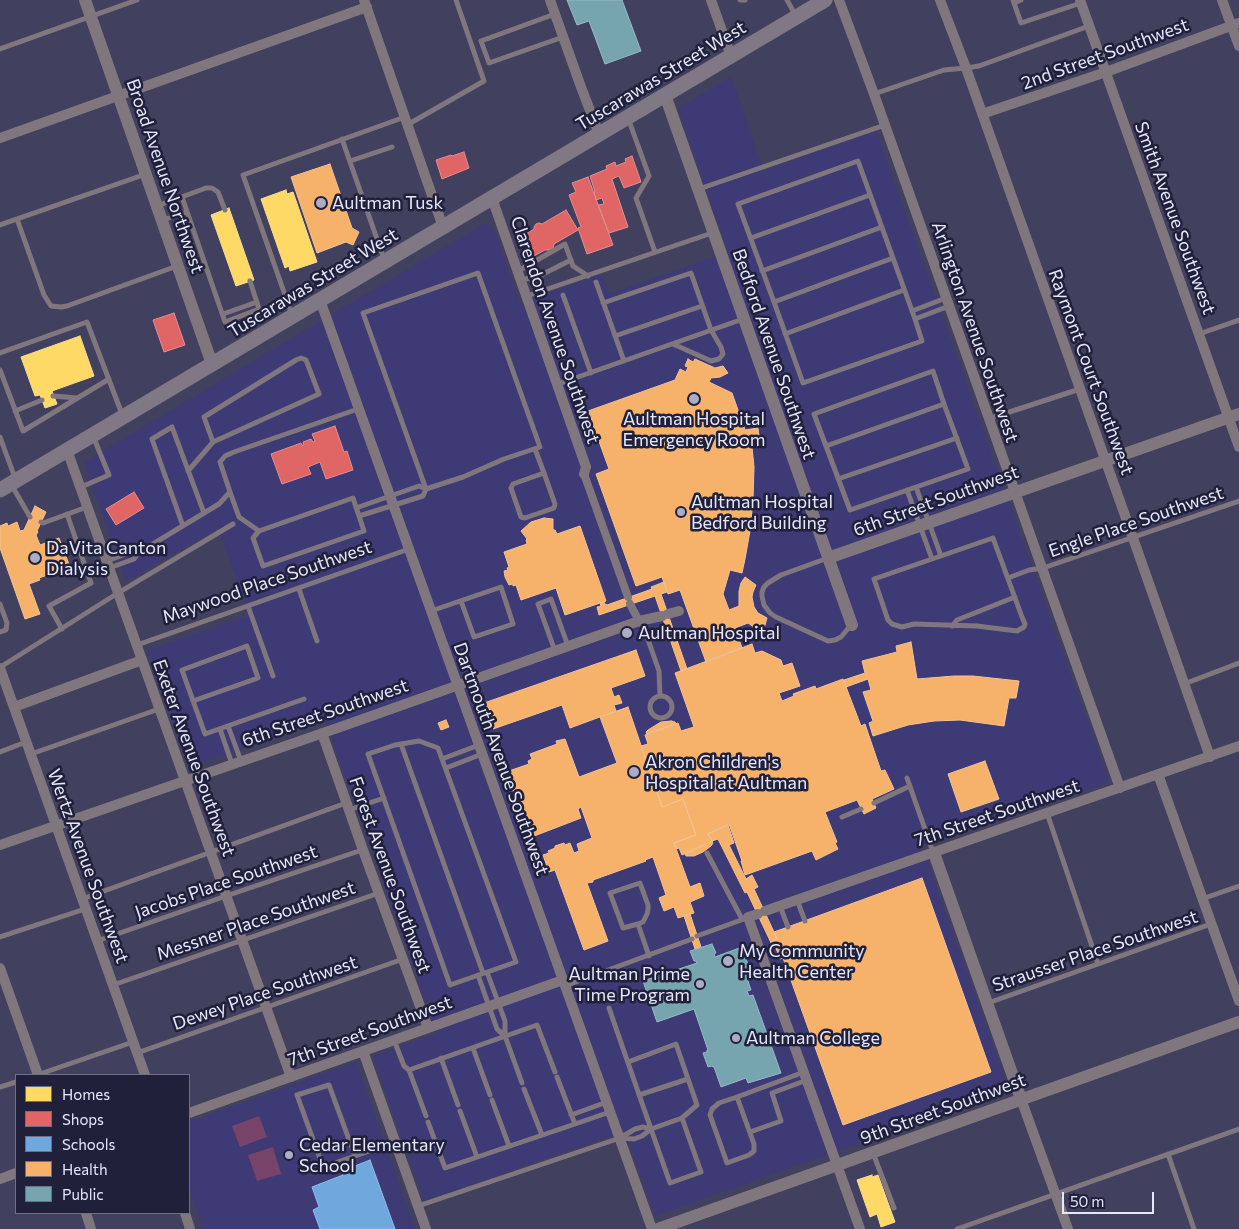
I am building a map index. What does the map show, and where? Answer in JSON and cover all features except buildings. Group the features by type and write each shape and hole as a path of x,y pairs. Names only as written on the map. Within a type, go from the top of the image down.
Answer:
{"main road":[{"name":"Tuscarawas Street West","path":"9,485 825,0"}],"street":[{"name":"Broad Avenue Northwest","path":"85,0 212,364"},
{"path":"550,0 599,134"},
{"path":"711,0 731,56"},
{"name":"Arlington Avenue Southwest","path":"839,0 885,124 1120,788"},
{"name":"Raymont Court Southwest","path":"940,0 1134,538 1210,757"},
{"path":"1222,0 1235,24 1239,46"},
{"name":"Smith Avenue Southwest","path":"1081,1 1199,334 1234,416 1239,447"},
{"path":"0,138 119,96 366,3 444,227"},
{"name":"2nd Street Southwest","path":"982,114 1106,72 1235,24"},
{"name":"Bedford Avenue Southwest","path":"665,96 852,624"},
{"name":"Clarendon Avenue Southwest","path":"492,198 558,384 586,468 584,474"},
{"name":"Dartmouth Avenue Southwest","path":"320,300 652,1229"},
{"name":"6th Street Southwest","path":"828,558 1234,416"},
{"name":"Exeter Avenue Southwest","path":"68,450 290,1077"},
{"path":"584,474 629,601 639,621"},
{"name":"6th Street Southwest","path":"0,845 639,621 679,611"},
{"path":"14,707 142,660"},
{"name":"Wertz Avenue Southwest","path":"0,668 145,1074"},
{"name":"Forest Avenue Southwest","path":"322,733 428,1028"},
{"name":"7th Street Southwest","path":"753,915 1239,746"},
{"path":"1158,774 1239,1001"},
{"path":"934,852 1068,1229"},
{"path":"753,915 806,1076 860,1229"},
{"path":"0,968 37,1074"},
{"name":"7th Street Southwest","path":"190,1113 494,1004 564,983"},
{"name":"9th Street Southwest","path":"658,1229 1239,1022"},
{"path":"363,1051 426,1229"},
{"path":"0,1179 15,1173"},
{"path":"86,1214 91,1229"},
{"path":"185,1214 190,1229"}],"lane":[{"path":"0,49 136,0"},
{"path":"293,316 243,175 342,139 406,121 484,81 456,0"},
{"path":"740,0 745,0"},
{"path":"787,0 797,17"},
{"path":"1021,0 1013,1 1021,23 1081,1"},
{"path":"555,14 481,41 489,64 563,36"},
{"path":"874,94 944,70 979,66 1090,26"},
{"path":"627,118 649,176 636,198 655,252"},
{"path":"697,190 885,124"},
{"path":"342,139 385,261"},
{"path":"350,161 392,147"},
{"path":"858,161 870,195 922,341 803,383 738,204 858,161"},
{"path":"0,225 146,174"},
{"path":"157,206 208,188 214,188 219,194 225,210"},
{"path":"751,238 870,195"},
{"path":"182,197 226,322 260,310 250,281"},
{"path":"162,220 187,212"},
{"path":"17,219 44,296 51,306 66,306 178,265"},
{"path":"762,270 882,226"},
{"path":"527,296 713,232"},
{"path":"519,275 565,244 574,266 588,276"},
{"path":"774,302 893,258"},
{"path":"519,275 539,276 571,260"},
{"path":"603,303 691,273 711,330 722,351 722,356 714,362 709,361 673,344"},
{"path":"356,508 391,501 423,496 426,489 363,313 478,274 540,447 504,459 463,477 426,489 419,486 391,501 359,516"},
{"path":"596,282 624,361"},
{"path":"785,334 904,290"},
{"path":"563,295 591,373"},
{"path":"223,314 257,302"},
{"path":"912,311 947,302"},
{"path":"915,319 947,302"},
{"path":"615,336 702,306"},
{"path":"558,384 743,319"},
{"path":"1199,334 1239,320"},
{"path":"0,354 87,322 123,417"},
{"path":"188,471 213,442 319,394 306,360 301,358 296,360 204,417 213,442"},
{"path":"0,370 23,431 109,379"},
{"path":"932,371 957,438 968,469 850,510 814,414 932,371"},
{"path":"988,419 1080,388"},
{"path":"53,396 78,398"},
{"path":"15,411 42,400"},
{"path":"826,446 944,404"},
{"path":"259,531 239,517 220,462 225,456 234,452 358,409"},
{"path":"183,526 152,439 172,427 206,512"},
{"path":"81,487 109,475 92,435"},
{"path":"0,436 9,485 30,517"},
{"path":"838,479 957,438"},
{"path":"535,449 544,473 555,504 554,508 525,518 521,517 511,488 513,484 544,473"},
{"path":"916,487 932,559"},
{"path":"907,490 940,556"},
{"path":"108,564 131,552 138,553 219,504 230,492"},
{"path":"353,498 364,531 263,566 253,538 259,531 353,498"},
{"name":"Engle Place Southwest","path":"1008,578 1134,538 1239,501"},
{"path":"41,522 43,523 88,506"},
{"path":"62,628 49,606 91,583 66,514"},
{"path":"0,668 118,593 233,524"},
{"path":"993,538 1025,624 1024,628 1017,631 977,626 914,624 902,627 892,624 886,615 874,579 940,556 993,538"},
{"name":"Maywood Place Southwest","path":"137,645 409,549"},
{"name":"6th Street Southwest","path":"828,558 781,575 768,583 762,592 764,605 776,617 828,641 840,637 852,624"},
{"path":"431,611 461,601 501,588 513,624 474,637 461,601"},
{"path":"299,589 317,641"},
{"path":"952,626 957,620 1015,597"},
{"path":"555,651 538,604 551,599 568,646"},
{"path":"0,604 7,623 6,630 0,632"},
{"path":"248,606 274,676"},
{"path":"639,621 645,631 659,671 660,696"},
{"path":"194,701 258,678 247,646 182,670 205,734 304,699"},
{"path":"1184,684 1239,663"},
{"path":"660,696 669,700 672,706 670,713 661,718 654,715 650,709 653,699 660,696"},
{"path":"30,754 159,709"},
{"path":"228,726 237,763"},
{"path":"220,729 237,763"},
{"path":"419,741 438,748 516,962 450,984 368,754 401,744 419,741"},
{"path":"0,752 26,742"},
{"path":"401,744 494,1004 504,1021 505,1036 542,1135"},
{"path":"442,759 481,750"},
{"path":"446,768 481,750"},
{"path":"907,778 934,852"},
{"path":"874,803 910,786"},
{"path":"0,937 210,852 348,806 384,798"},
{"path":"842,818 861,809"},
{"path":"1047,813 1098,964"},
{"name":"Jacobs Place Southwest","path":"97,941 363,850"},
{"path":"708,853 753,915"},
{"path":"640,883 648,910 645,918 638,924 623,928 610,893 640,883"},
{"name":"Strausser Place Southwest","path":"1202,899 1239,886"},
{"name":"Messner Place Southwest","path":"113,985 379,893"},
{"path":"797,900 804,921"},
{"path":"780,906 788,927"},
{"name":"7th Street Southwest","path":"564,983 649,956 753,915"},
{"path":"638,924 649,956"},
{"name":"Strausser Place Southwest","path":"987,1003 1212,924"},
{"name":"Dewey Place Southwest","path":"137,1053 403,959"},
{"path":"483,973 494,1004 497,1028 505,1036"},
{"path":"609,1008 670,1183 702,1172 682,1118"},
{"path":"409,1070 537,1024 575,1124"},
{"path":"394,1040 404,1066 409,1070 445,1168 575,1124 609,1107"},
{"path":"40,1074 134,1042"},
{"path":"620,1138 642,1136 651,1129 682,1118 697,1105 676,1044 628,1062"},
{"path":"473,1048 509,1146"},
{"path":"441,1058 477,1157"},
{"path":"737,1097 754,1144 754,1150 749,1155 726,1162 710,1115 712,1109 719,1103 737,1097 806,1076"},
{"path":"750,1132 781,1121 772,1093 806,1076"},
{"path":"639,1096 688,1079"},
{"path":"0,1087 15,1082"},
{"path":"355,1156 329,1085 297,1096 323,1167 355,1156 395,1142"},
{"path":"571,1115 609,1107"},
{"path":"418,1207 620,1138 635,1129 651,1129"},
{"path":"957,1229 1239,1129"},
{"path":"873,1152 894,1208"},
{"path":"1168,1154 1194,1229"}],"shaded area":[{"name":"Aultman Hospital","path":"731,77 764,171 876,131 1109,782 922,847 1009,1090 655,1216 625,1131 424,1201 373,1056 437,1033 325,720 189,767 147,650 250,615 218,529 126,581 84,462 484,224 492,225 520,303 602,274 609,294 728,252 678,108"},
{"name":"Cedar Elementary School","path":"356,1062 415,1229 203,1229 190,1191 190,1122"},
{"path":"259,1116 267,1137 240,1147 232,1126"},
{"path":"273,1147 281,1174 257,1181 248,1155"}],"place":[{"name":"Aultman Tusk","path":"321,203"},
{"name":"Aultman Hospital Emergency Room","path":"694,399"},
{"name":"Aultman Hospital Bedford Building","path":"681,512"},
{"name":"DaVita Canton Dialysis","path":"35,558"},
{"name":"Aultman Hospital","path":"627,633"},
{"name":"Akron Children's Hospital at Aultman","path":"634,772"},
{"name":"My Community Health Center","path":"728,961"},
{"name":"Aultman Prime Time Program","path":"700,984"},
{"name":"Aultman College","path":"736,1038"},
{"name":"Cedar Elementary School","path":"289,1155"}]}
